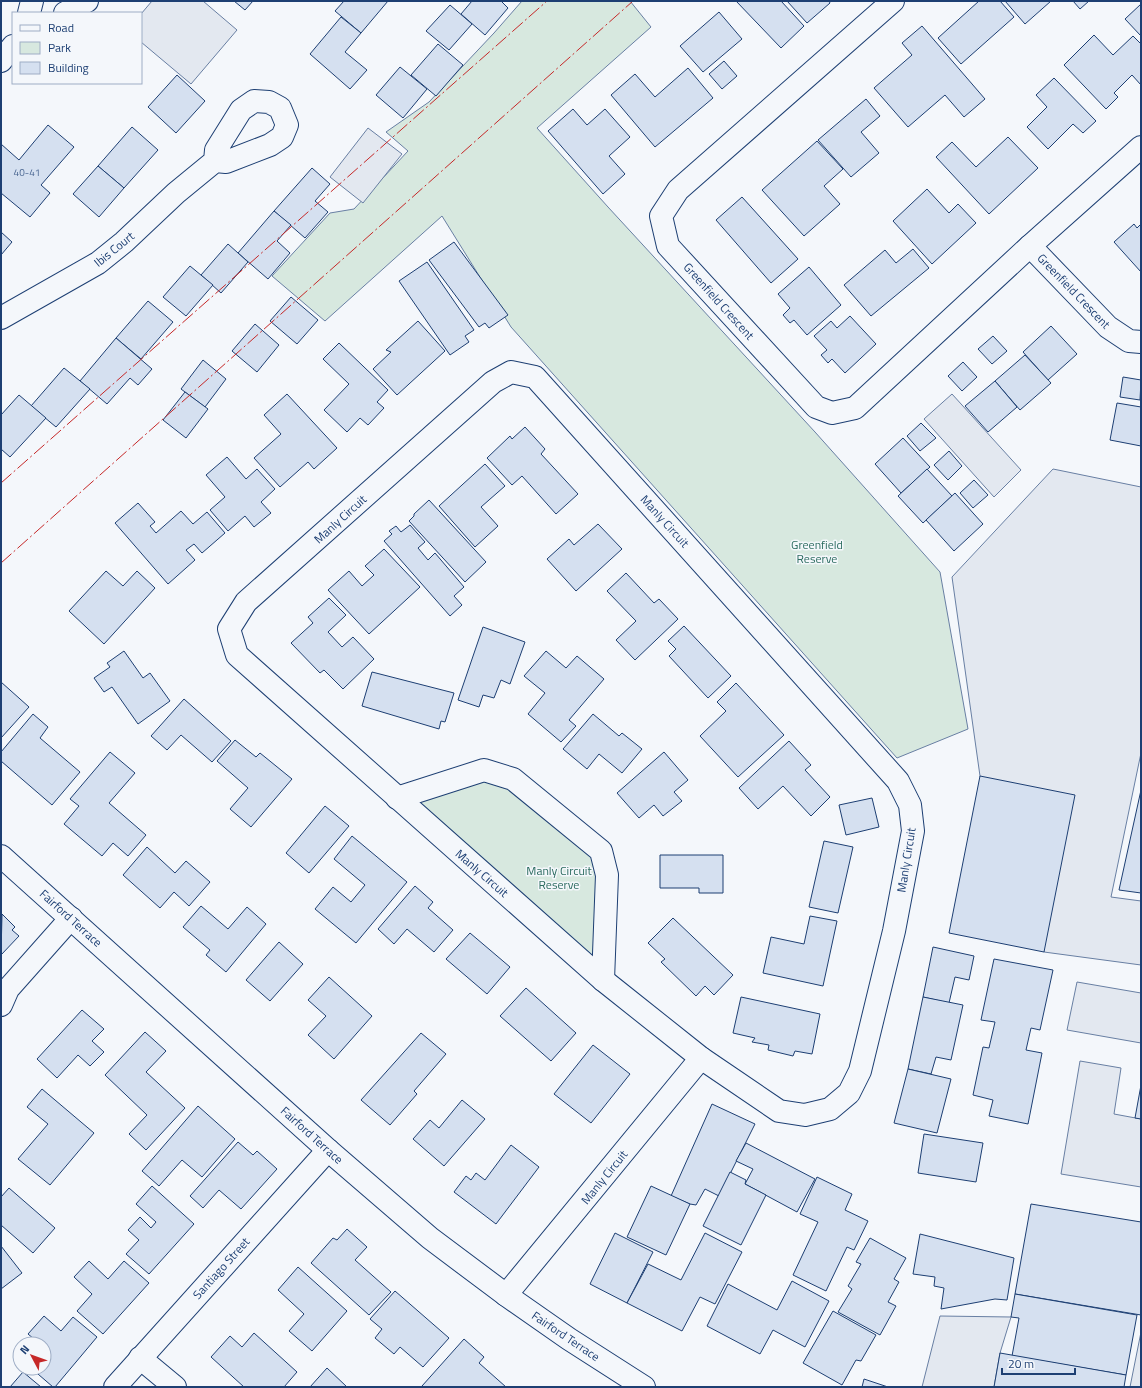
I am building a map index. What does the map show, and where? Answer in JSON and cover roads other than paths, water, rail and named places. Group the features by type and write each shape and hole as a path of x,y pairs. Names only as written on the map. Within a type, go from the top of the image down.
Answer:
{"street":[{"path":"29,12 32,1"},
{"path":"66,12 87,1"},
{"name":"Greenfield Crescent","path":"893,1 678,190 661,216 668,246 816,407 832,413 855,408 1030,246 1141,147"},
{"path":"1,60 12,47"},
{"name":"Ibis Court","path":"1,318 98,263 124,242 176,193 214,161"},
{"name":"Greenfield Crescent","path":"1030,246 1108,327 1129,341 1141,342"},
{"name":"Manly Circuit","path":"511,372 535,377 898,781 910,805 913,831 894,931 860,1072 849,1093 830,1109 805,1115 779,1111 701,1058 603,980 237,655 229,629 246,602 493,382 511,372"},
{"path":"398,798 484,770 513,779 601,851 607,875 603,980"},
{"name":"Fairford Terrace","path":"1,856 328,1150 430,1238 506,1295 569,1339 644,1387"},
{"path":"1,1005 8,989 70,918"},
{"name":"Manly Circuit","path":"506,1295 701,1058"},
{"name":"Santiago Street","path":"115,1387 328,1150"},
{"path":"140,1358 175,1387"}],"park label":[{"name":"Greenfield Reserve","path":"817,551"},
{"name":"Manly Circuit Reserve","path":"559,877"}]}
